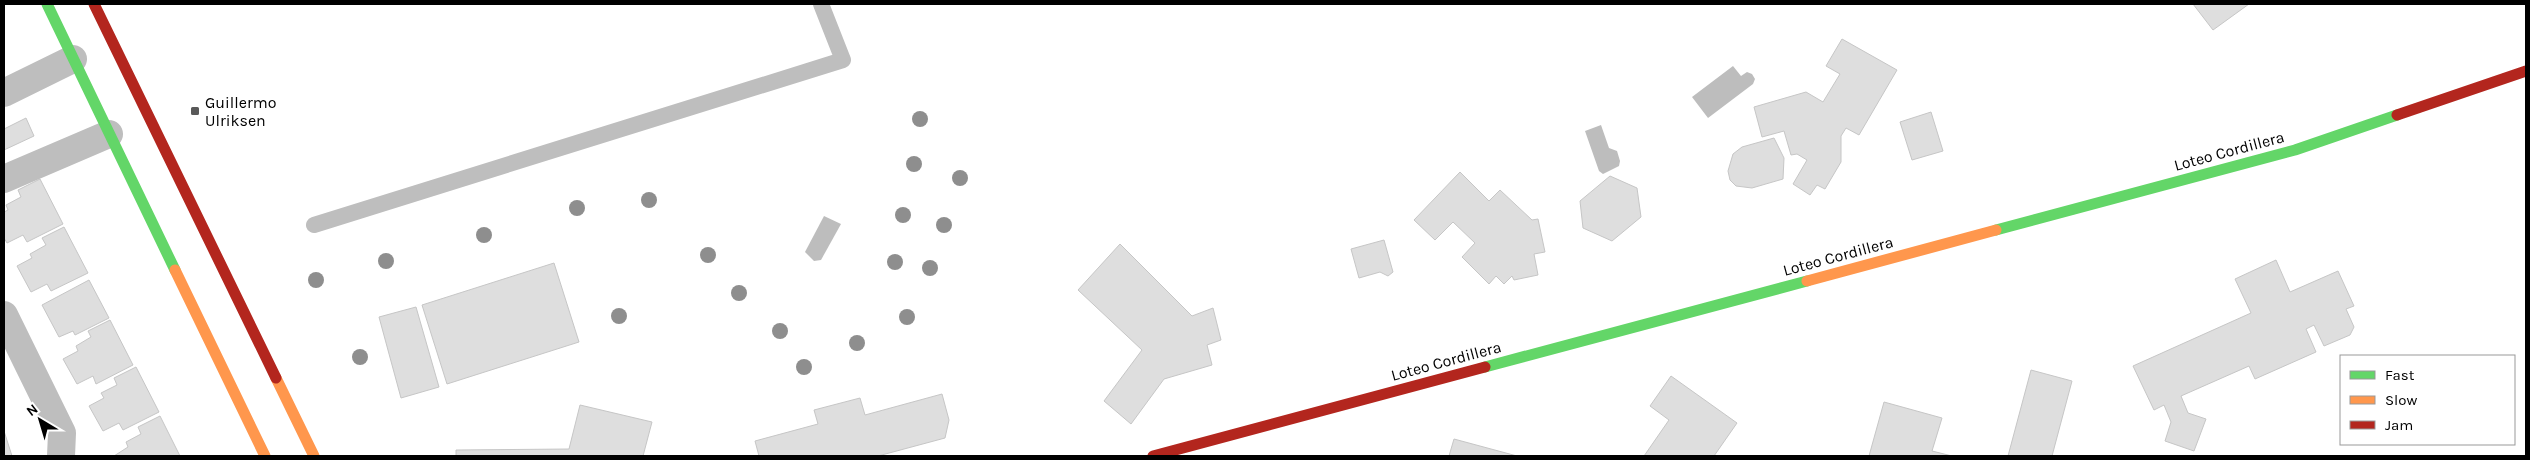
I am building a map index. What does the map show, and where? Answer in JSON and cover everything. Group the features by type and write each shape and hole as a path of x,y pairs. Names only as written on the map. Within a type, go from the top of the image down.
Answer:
{"street":[{"path":"47,4 266,456"},
{"path":"94,4 314,456"},
{"path":"4,93 73,59"},
{"name":"Loteo Cordillera","path":"1153,456 2295,150 2526,71"},
{"path":"4,179 109,134"},
{"path":"4,315 62,433 61,456"}],"lane":[{"path":"314,225 843,60 821,4"}],"shaded area":[{"path":"1733,66 1741,76 1747,72 1752,74 1755,79 1753,84 1708,118 1692,97"},
{"path":"1601,125 1609,148 1617,151 1620,161 1619,166 1603,174 1599,171 1585,131"},
{"path":"824,216 841,224 821,260 814,261 805,252"}],"building":[{"path":"2193,4 2249,4 2213,30"},
{"path":"1842,39 1897,70 1859,135 1846,128 1841,136 1841,162 1825,189 1817,185 1810,195 1793,184 1807,160 1797,154 1791,155 1784,131 1762,137 1754,107 1806,92 1823,102 1840,74 1826,66"},
{"path":"1931,112 1943,151 1912,160 1900,122"},
{"path":"26,118 34,136 4,150 4,129"},
{"path":"1774,138 1784,158 1783,179 1752,188 1736,186 1730,180 1728,171 1733,154 1742,147"},
{"path":"1460,172 1489,201 1500,190 1532,220 1538,219 1545,252 1534,254 1538,275 1514,280 1512,276 1504,284 1496,276 1489,284 1462,257 1475,243 1453,222 1435,240 1414,220"},
{"path":"1610,176 1637,188 1641,217 1612,241 1583,228 1580,201"},
{"path":"40,179 63,224 27,242 23,235 7,243 4,238 4,212 8,210 6,205 21,197 18,190"},
{"path":"64,227 88,273 51,291 47,284 31,292 17,266 32,258 30,254 46,245 42,238"},
{"path":"1384,240 1393,272 1388,276 1380,272 1359,278 1351,249"},
{"path":"1120,244 1192,316 1213,308 1221,340 1207,345 1212,365 1164,379 1131,424 1104,401 1142,350 1078,290"},
{"path":"2276,260 2290,292 2338,271 2354,306 2346,309 2354,327 2350,335 2324,346 2314,325 2306,329 2316,352 2255,379 2249,366 2181,396 2188,413 2206,419 2194,451 2165,441 2171,422 2164,405 2154,410 2133,366 2251,313 2235,279"},
{"path":"554,263 579,342 447,384 422,305"},
{"path":"89,280 109,318 75,335 73,331 59,337 42,305"},
{"path":"416,307 439,387 401,398 379,317"},
{"path":"110,320 133,365 96,384 93,376 77,384 63,359 78,351 76,346 91,337 88,331"},
{"path":"136,367 159,412 123,430 119,423 103,431 89,406 104,398 101,393 117,385 114,378"},
{"path":"2031,370 2072,381 2052,456 2008,456"},
{"path":"1671,376 1737,423 1714,456 1644,456 1669,420 1650,406"},
{"path":"942,394 949,420 945,438 878,456 759,456 755,441 818,424 814,410 860,398 865,415"},
{"path":"1884,402 1942,418 1932,451 1952,456 1869,456"},
{"path":"580,405 652,422 643,456 456,456 456,450 569,449"},
{"path":"160,416 180,456 114,456 128,447 126,442 141,434 138,427"},
{"path":"4,431 12,456 4,456"},
{"path":"1454,439 1517,456 1449,456"}],"traffic: fast":[{"path":"47,4 175,270"},
{"path":"1996,230 2295,150 2397,115"},
{"path":"1485,367 1807,281"}],"traffic: slow":[{"path":"1807,281 1996,230"},
{"path":"175,270 265,456"},
{"path":"276,378 314,456"}],"traffic: jam":[{"path":"94,4 276,378"},
{"path":"2397,115 2526,71"},
{"path":"1153,456 1485,367"}],"place":[{"name":"Guillermo Ulriksen","path":"195,111"}]}
